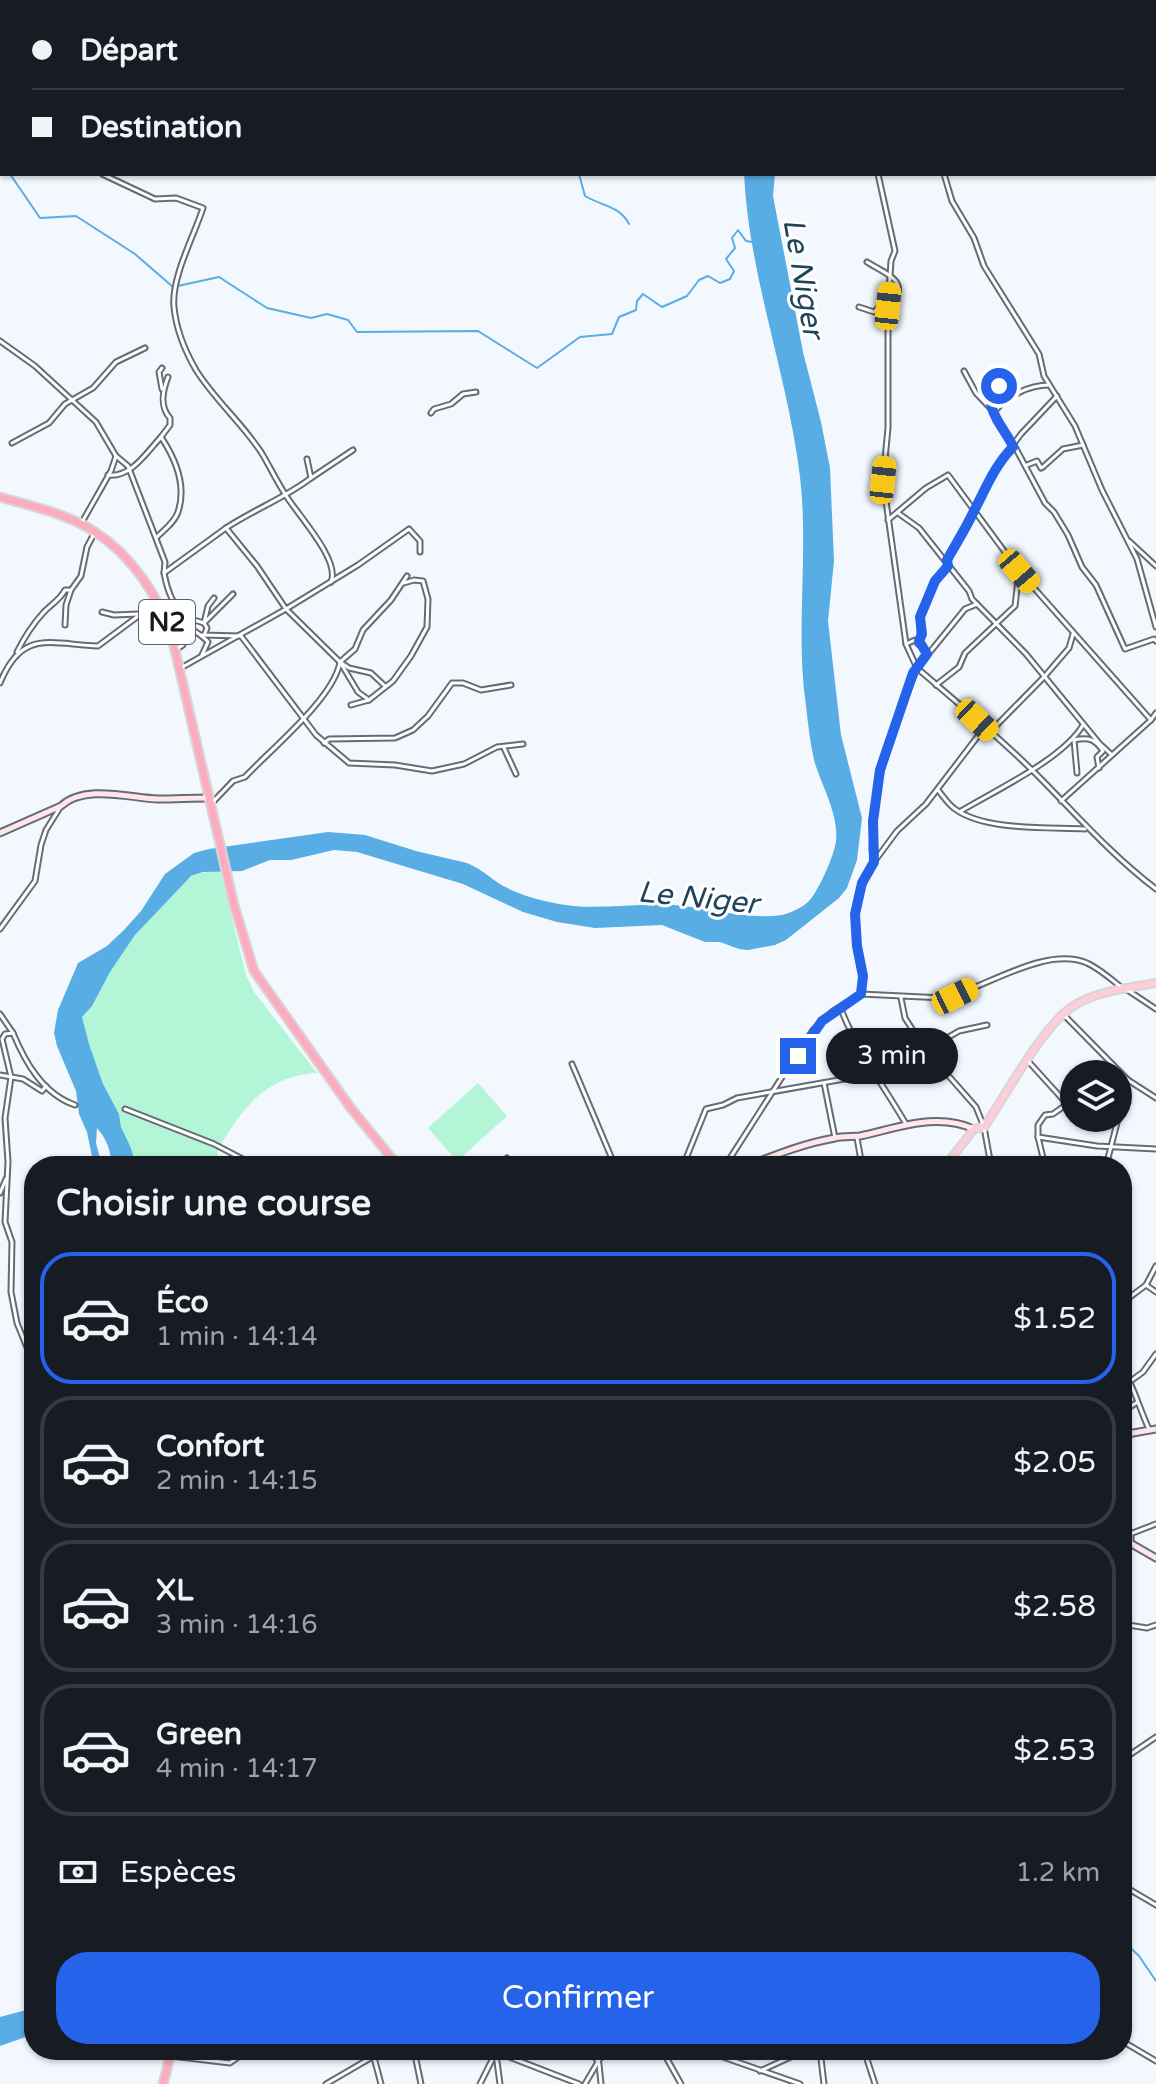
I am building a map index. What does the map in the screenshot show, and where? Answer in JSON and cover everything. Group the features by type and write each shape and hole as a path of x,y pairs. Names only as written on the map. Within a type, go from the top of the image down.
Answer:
{"highway":[{"name":"N2","path":"0,497 81,524 95,532 129,562 145,582 162,613 175,650 234,905 254,971 350,1107 390,1156"},
{"path":"163,2084 170,2060"}],"main road":[{"path":"953,1156 974,1129 984,1127 1040,1041 1063,1014 1083,1001 1156,983"}],"street":[{"path":"106,176 155,199 176,198 203,208 176,287 175,315 185,349 198,373 261,452 285,494 325,551 334,575 331,582"},
{"path":"878,176 895,251 888,306 889,407 883,480 906,644 917,668 990,732 1127,867 1156,889"},
{"path":"945,176 952,201 974,238 984,266 1039,354 1051,387 1066,407 1102,490 1137,559 1156,627"},
{"path":"867,262 891,275 899,293 888,306"},
{"path":"859,307 874,312 883,303 888,306"},
{"path":"0,341 35,366 96,422 116,456 129,470 149,525 157,537 175,608 189,628 204,634 241,636"},
{"path":"12,443 49,423 71,400 93,388 116,362 145,348"},
{"path":"108,475 116,476 129,470 170,425 170,418 164,412 159,372 162,368"},
{"path":"964,371 976,393 994,412"},
{"path":"163,393 168,377"},
{"path":"994,412 1017,393 1048,384 1051,387"},
{"path":"1017,393 1010,386 997,386 992,397 996,421 1014,445 1045,503 1072,542 1082,567 1096,585 1125,649 1154,639 1156,641"},
{"path":"431,413 434,409 451,404 463,394 476,392"},
{"path":"919,641 922,634 920,617 935,581 975,510 983,489 1014,445 1057,396"},
{"path":"157,537 178,513 180,496 176,461 161,437"},
{"path":"1026,466 1037,461 1041,468 1063,449 1083,445"},
{"path":"164,573 251,511 285,494 353,450"},
{"path":"81,524 116,456"},
{"path":"307,459 311,478"},
{"path":"888,520 926,488 948,475 1019,571 1151,720"},
{"path":"898,513 919,528 972,599 1112,755"},
{"path":"226,528 286,609 340,662 349,668 371,673 385,686"},
{"path":"179,669 331,582 409,529 420,541 420,552"},
{"path":"65,625 66,605 71,590 81,576 87,547 95,532"},
{"path":"1125,537 1156,566"},
{"path":"936,685 959,667 965,653 1015,606 1019,571"},
{"path":"0,833 74,798 88,795 209,801 233,781 245,777 303,719 338,677 340,662 355,649 363,630 407,576"},
{"path":"351,705 369,700 385,686 411,656 427,627 428,599 423,581 401,584"},
{"path":"0,683 29,630 65,590 71,590"},
{"path":"204,623 233,594"},
{"path":"204,634 208,606 214,598"},
{"path":"874,862 873,821 880,770 917,668 965,609 977,604"},
{"path":"102,612 114,615 162,613"},
{"path":"17,652 31,646 55,643 98,646 141,614"},
{"path":"183,619 204,623"},
{"path":"175,650 183,645 180,624 183,619"},
{"path":"202,655 208,642 204,634"},
{"path":"861,994 863,976 855,914 862,883 874,862 897,831 938,790 978,736 990,732 1044,677 1069,648 1073,634"},
{"path":"241,636 303,719 324,743 349,763 395,765 432,771 464,764 497,747 523,744"},
{"path":"906,644 915,640 918,644 919,641"},
{"path":"919,641 927,654"},
{"path":"340,662 358,692 369,700"},
{"path":"324,743 329,739 395,738 413,730 428,716 452,683 463,683 481,690 511,685"},
{"path":"1061,801 1156,713"},
{"path":"961,812 986,799 1074,740 1083,725"},
{"path":"1074,740 1088,738 1099,743 1103,751 1097,757 1099,768"},
{"path":"1074,740 1077,773"},
{"path":"504,748 516,774"},
{"path":"938,790 955,809 976,820 1008,826 1087,829"},
{"path":"0,929 35,881 46,830 61,806"},
{"path":"731,1156 813,1030 833,1011 861,994 878,993 901,998 955,996 1015,970 1043,962 1066,960 1083,961 1156,1009"},
{"path":"901,998 905,1018 925,1049 972,1101 984,1127 989,1156"},
{"path":"841,1008 849,1029 906,1124"},
{"path":"0,1014 22,1053 52,1094 75,1105"},
{"path":"1063,1014 1108,1060"},
{"path":"687,1156 706,1109 737,1098 850,1078 925,1049 959,1031 987,1025"},
{"path":"13,1033 5,1034 2,1039 11,1077 5,1118 7,1231 12,1242 14,1311 24,1339"},
{"path":"1028,1061 1067,1104 1053,1114 1045,1115 1038,1125 1043,1156"},
{"path":"572,1064 611,1156"},
{"path":"0,1075 23,1079 42,1091 46,1086"},
{"path":"824,1083 835,1138"},
{"path":"1132,1083 1156,1098"},
{"path":"125,1109 237,1156"},
{"path":"778,1156 835,1138 906,1124 946,1121 959,1122 974,1129"},
{"path":"1108,1156 1114,1132"},
{"path":"857,1136 860,1156"},
{"path":"1038,1137 1110,1147 1156,1149"},
{"path":"0,1193 8,1178"},
{"path":"0,1233 7,1231"},
{"path":"1132,1296 1146,1285 1156,1266"},
{"path":"1146,1285 1156,1292"},
{"path":"1132,1380 1143,1372 1156,1354"},
{"path":"1132,1388 1136,1403 1153,1430 1132,1433"},
{"path":"1132,1406 1136,1403"},
{"path":"1132,1533 1156,1524"},
{"path":"1132,1544 1156,1558"},
{"path":"1132,1626 1147,1628 1156,1625"},
{"path":"1132,1753 1156,1737"},
{"path":"1132,1891 1156,1905"},
{"path":"1132,2047 1156,2061"},
{"path":"213,2060 230,2063 234,2060"},
{"path":"326,2084 368,2060"},
{"path":"375,2060 381,2084"},
{"path":"416,2060 421,2084"},
{"path":"480,2084 490,2060"},
{"path":"496,2060 500,2084"},
{"path":"519,2060 579,2084"},
{"path":"597,2060 601,2084"},
{"path":"585,2084 601,2060"},
{"path":"668,2060 681,2084"},
{"path":"730,2060 799,2084"},
{"path":"760,2071 784,2060"},
{"path":"821,2060 824,2084"},
{"path":"867,2060 875,2084"}],"green space":[{"path":"220,871 246,975 254,992 317,1073 283,1080 256,1098 235,1122 217,1152 218,1156 133,1156 119,1114 103,1084 82,1017 135,935 184,882 192,876"},
{"path":"478,1083 507,1116 463,1156 453,1156 428,1128"}],"water":[{"name":"Le Niger","path":"744,176 775,176 773,196 803,352 830,468 834,561 828,621 841,735 862,818 857,860 847,888 839,898 786,940 748,950 720,942 705,942 662,925 595,928 557,922 523,912 463,884 357,852 334,850 291,860 270,860 242,871 203,872 191,876 135,935 92,1006 82,1017 103,1084 119,1114 133,1156 110,1156 97,1128 99,1156 92,1156 79,1114 76,1091 57,1046 54,1033 58,1010 78,963 107,946 124,930 141,911 165,874 194,853 328,832 365,835 467,863 517,892 569,906 674,905 768,916 793,911 813,896 832,855 836,831 814,760 803,677 800,477 747,212"},
{"path":"24,2011 24,2038 0,2046 0,2017"}],"waterway":[{"path":"11,176 40,218 76,216 135,254 173,287 219,277 267,308 311,318 327,314 348,320 357,332 478,331 537,368 580,337 612,334 619,317 636,310 637,301 643,294 662,307 687,296 699,280 708,276 720,283 730,279 734,271 726,259 735,248 732,238 738,230 746,241 752,242"},
{"path":"580,176 585,196 616,210 629,224"},
{"path":"1132,1949 1156,1981"}],"route":[{"path":"798,1056 822,1021 861,994 863,976 855,914 862,883 874,862 873,821 880,770 913,673 927,654 919,641 922,634 920,617 935,581 948,566 947,560 983,489 1014,445 996,421 992,407 993,393 999,386"}]}
